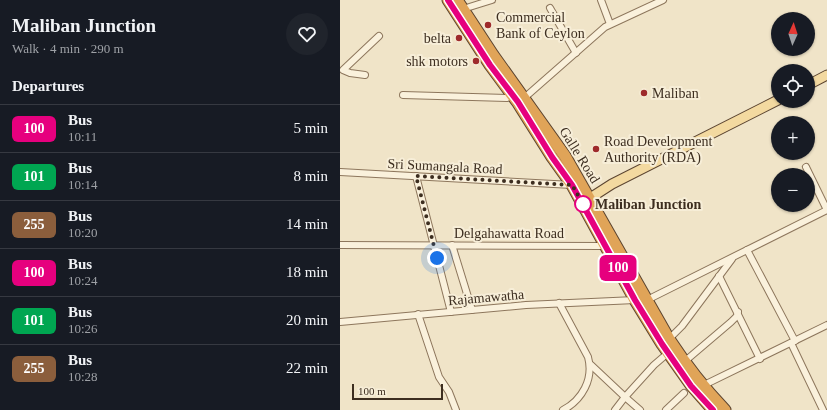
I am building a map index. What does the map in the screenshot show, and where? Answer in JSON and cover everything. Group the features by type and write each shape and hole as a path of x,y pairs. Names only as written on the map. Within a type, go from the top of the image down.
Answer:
{"highway":[{"name":"Galle Road","path":"448,0 490,65 519,97 565,156 606,246 635,300 688,388 713,410"},
{"name":"Galle Road","path":"460,5 493,54 552,157 572,185 586,201 684,362 702,386 725,410"}],"main road":[{"path":"815,82 827,76"},
{"path":"586,201 612,184 771,104"}],"street":[{"path":"460,5 492,0"},
{"path":"600,0 610,24"},
{"path":"403,95 507,98 519,97 576,53 605,27 663,0"},
{"path":"550,8 576,53"},
{"path":"365,75 350,73 342,69 379,36"},
{"path":"647,300 827,210 806,167"},
{"name":"Sri Sumangala Road","path":"340,172 572,185"},
{"path":"416,176 451,312"},
{"name":"Delgahawatta Road","path":"340,245 606,246"},
{"path":"452,245 472,310"},
{"path":"747,250 793,342 823,410"},
{"path":"669,339 682,326 734,257"},
{"path":"720,276 760,359"},
{"name":"Rajamawatha","path":"340,322 418,314 559,303 635,300"},
{"path":"559,303 591,365 640,410"},
{"path":"684,362 737,316 738,312"},
{"path":"418,314 438,377 449,392 456,410"},
{"path":"702,386 827,325"},
{"path":"615,410 654,365 668,353"},
{"path":"563,410 571,406 583,394 588,382 591,365"},
{"path":"666,410 688,388"}],"bus line":[{"name":"100","path":"448,0 490,65 518,102 552,157 572,185 635,300 662,344 691,386 713,410"}],"place":[{"name":"Commercial Bank of Ceylon","path":"488,25"},
{"name":"belta","path":"459,38"},
{"name":"shk motors","path":"476,61"},
{"name":"Maliban","path":"644,93"},
{"name":"Road Development Authority (RDA)","path":"596,149"},
{"name":"Maliban Junction","path":"583,204"}],"route":[{"path":"437,258 416,176 572,185 583,204"}]}
